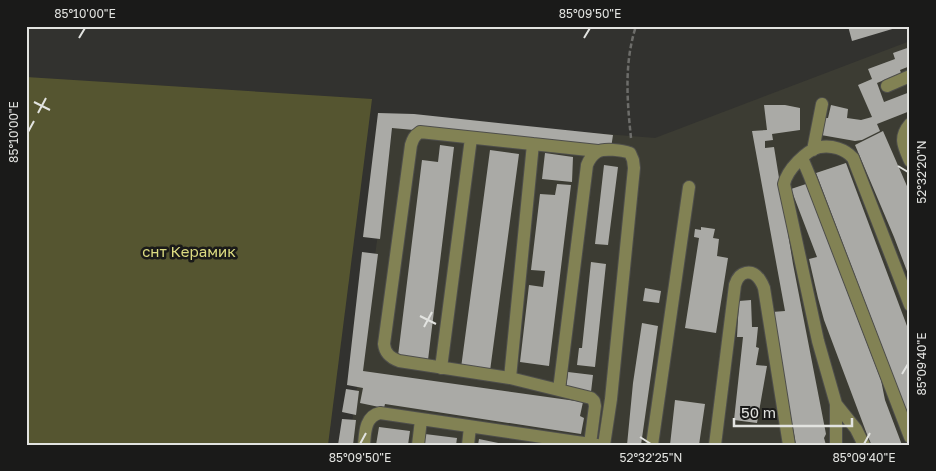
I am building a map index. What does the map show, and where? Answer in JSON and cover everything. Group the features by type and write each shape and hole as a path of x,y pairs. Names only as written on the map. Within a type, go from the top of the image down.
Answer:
{"lane":[{"path":"888,86 910,76"},
{"path":"813,150 822,104"},
{"path":"910,124 905,131 903,141 910,161"},
{"path":"364,445 366,426 372,416 380,413 470,426 522,439 594,444 595,410 594,401 590,398 510,378 399,361 389,356 384,348 411,145 413,137 420,132 598,151 624,150 630,153 634,168 604,445"},
{"path":"441,368 471,138"},
{"path":"510,378 533,144"},
{"path":"836,445 836,404 818,341 784,184 785,177 789,171 813,150 820,147 838,148 853,158 910,305"},
{"path":"559,390 587,165 589,160 598,151"},
{"path":"802,158 910,437"},
{"path":"652,445 689,187"},
{"path":"715,445 735,285 742,273 751,273 756,275 764,288 789,445"},
{"path":"836,404 856,429 864,445"},
{"path":"418,445 421,420"},
{"path":"468,445 470,426"}],"path":[{"path":"633,160 627,81 628,59 636,26"}],"shaded area":[{"path":"910,41 910,445 349,445 394,117 655,138"}],"green space":[{"name":"снт Керамик","path":"26,77 372,99 328,445 26,445"}],"building":[{"path":"848,26 899,26 899,27 852,41"},
{"path":"910,47 910,66 900,70 901,73 877,83 884,102 910,92 910,111 877,124 880,131 862,140 855,141 821,135 825,118 828,118 831,105 848,109 847,118 861,120 872,117 858,85 872,79 868,69 895,59 893,53"},
{"path":"764,105 785,105 800,108 800,130 772,134 773,140 765,141 765,148 774,147 793,264 826,434 824,438 826,445 796,445 772,312 785,311 752,131 767,130"},
{"path":"378,113 414,114 613,135 611,148 392,128 380,239 363,237"},
{"path":"883,131 910,193 910,279 855,145"},
{"path":"440,145 454,147 428,360 398,356 422,160 438,162"},
{"path":"490,150 519,154 490,371 461,368"},
{"path":"545,153 573,157 572,182 542,179"},
{"path":"846,163 910,334 910,420 816,173"},
{"path":"604,165 618,167 608,245 595,244"},
{"path":"557,184 571,185 549,366 520,362 529,285 543,287 545,271 531,270 540,194 555,195"},
{"path":"806,184 881,380 885,400 902,445 871,445 824,320 809,259 817,257 791,189"},
{"path":"701,227 715,229 713,238 719,239 717,256 728,258 716,333 685,328 699,238 694,237 695,229 701,230"},
{"path":"362,252 378,254 363,371 583,402 580,416 584,418 581,434 385,404 384,408 360,403 363,388 347,385"},
{"path":"591,262 606,264 595,367 577,365 579,348 582,348"},
{"path":"645,288 661,291 659,303 643,301"},
{"path":"751,300 752,327 758,327 756,347 759,348 756,365 767,366 757,423 734,420 743,337 737,337 739,301"},
{"path":"642,323 658,326 641,445 627,445 633,383"},
{"path":"568,372 593,375 591,392 566,389"},
{"path":"346,389 359,391 356,415 342,412"},
{"path":"675,400 705,404 699,445 670,445"},
{"path":"342,419 356,420 353,445 338,445"},
{"path":"379,427 410,431 408,445 376,445"},
{"path":"425,434 457,438 456,445 424,445"},
{"path":"479,439 503,444 503,445 478,445"}]}
